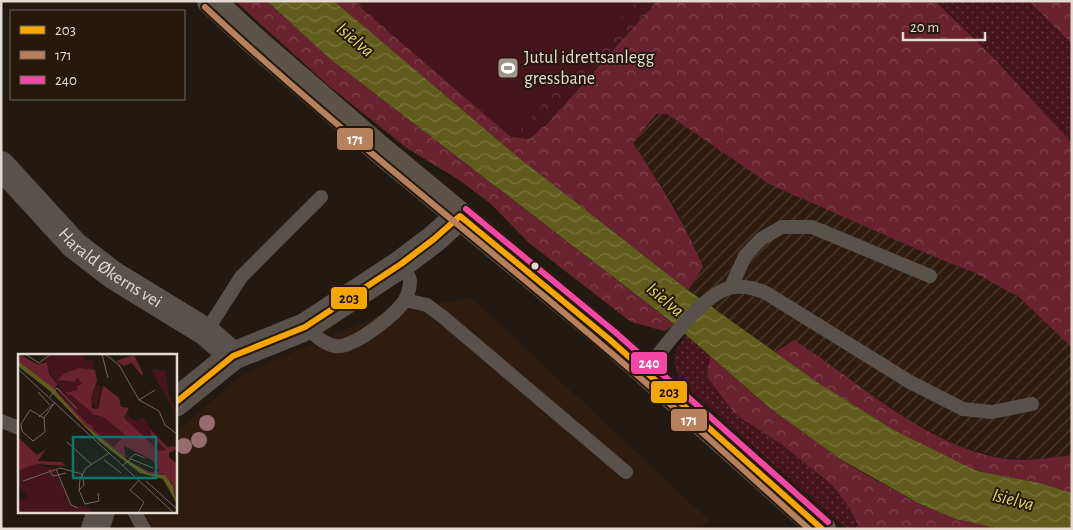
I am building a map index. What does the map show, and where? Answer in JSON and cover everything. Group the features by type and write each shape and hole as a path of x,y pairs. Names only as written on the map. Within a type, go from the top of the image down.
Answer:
{"main road":[{"path":"211,1 253,40 379,149 609,339 822,529"}],"street":[{"name":"Harald Økerns vei","path":"1,165 74,244 113,275 206,332 233,356"},
{"path":"176,402 233,356 305,327 434,240 460,216"},
{"path":"95,529 101,512"}],"lane":[{"path":"206,332 241,277 321,197"},
{"path":"730,287 745,256 762,240 782,227 797,226 812,227 930,276"},
{"path":"305,327 328,344 336,346 347,345 378,326 405,300 409,290 410,279 400,264"},
{"path":"645,371 678,331 710,297 730,287 748,287 766,293 894,372 963,410 992,412 1032,404"},
{"path":"405,300 427,305 443,317 626,472"},
{"path":"1,421 18,428"},
{"path":"135,512 144,529"}],"shaded area":[{"path":"656,114 667,114 769,184 975,273 1019,297 1072,348 1072,455 1040,459 1001,458 956,445 907,418 794,340 775,352 688,290 703,267 674,205 633,143"},
{"path":"472,298 709,520 699,529 130,529 137,512 176,512 176,434 179,429 243,374 391,310"}],"green space":[{"path":"235,1 267,1 330,59 675,325 664,331 631,322 529,243 491,204 459,180 408,149 329,86"},
{"path":"334,1 353,1 511,136 529,139 546,125 657,1 935,1 991,55 1072,143 1072,348 1019,297 975,273 769,184 667,114 656,114 633,143 680,219 703,267 688,290 518,157"},
{"name":"Jutul idrettsanlegg gressbane","path":"353,1 657,1 546,125 529,139 511,137"},
{"name":"Jutul idrettsanlegg gressbane","path":"366,1 636,1 515,135"},
{"path":"935,1 1029,1 1072,44 1072,143 991,55"},
{"path":"1029,1 1072,1 1072,44"},
{"path":"686,335 710,356 707,377 735,414 781,444 832,485 850,509 860,529 846,529 681,382 675,368 674,358"},
{"path":"794,340 892,409 945,440 972,451 1000,458 1018,460 1072,455 1072,493 1040,483 977,471 894,430 817,382 775,352"},
{"path":"710,356 771,409 840,459 863,473 918,503 956,519 1000,529 860,529 850,509 832,485 781,444 735,414 707,377"}],"water":[{"name":"Isielva","path":"267,1 334,1 518,157 688,290 817,382 894,430 977,471 1040,483 1072,493 1072,529 1000,529 956,519 918,503 840,459 771,409 669,320 330,59"}],"transit line":[{"name":"171","path":"205,7 302,94 628,367 809,529"},
{"name":"240","path":"466,209 615,332 828,522"},
{"name":"203","path":"176,402 233,356 305,327 401,264 460,216 609,339 822,529"}],"place":[{"name":"Jutul idrettsanlegg gressbane","path":"508,68"}]}
